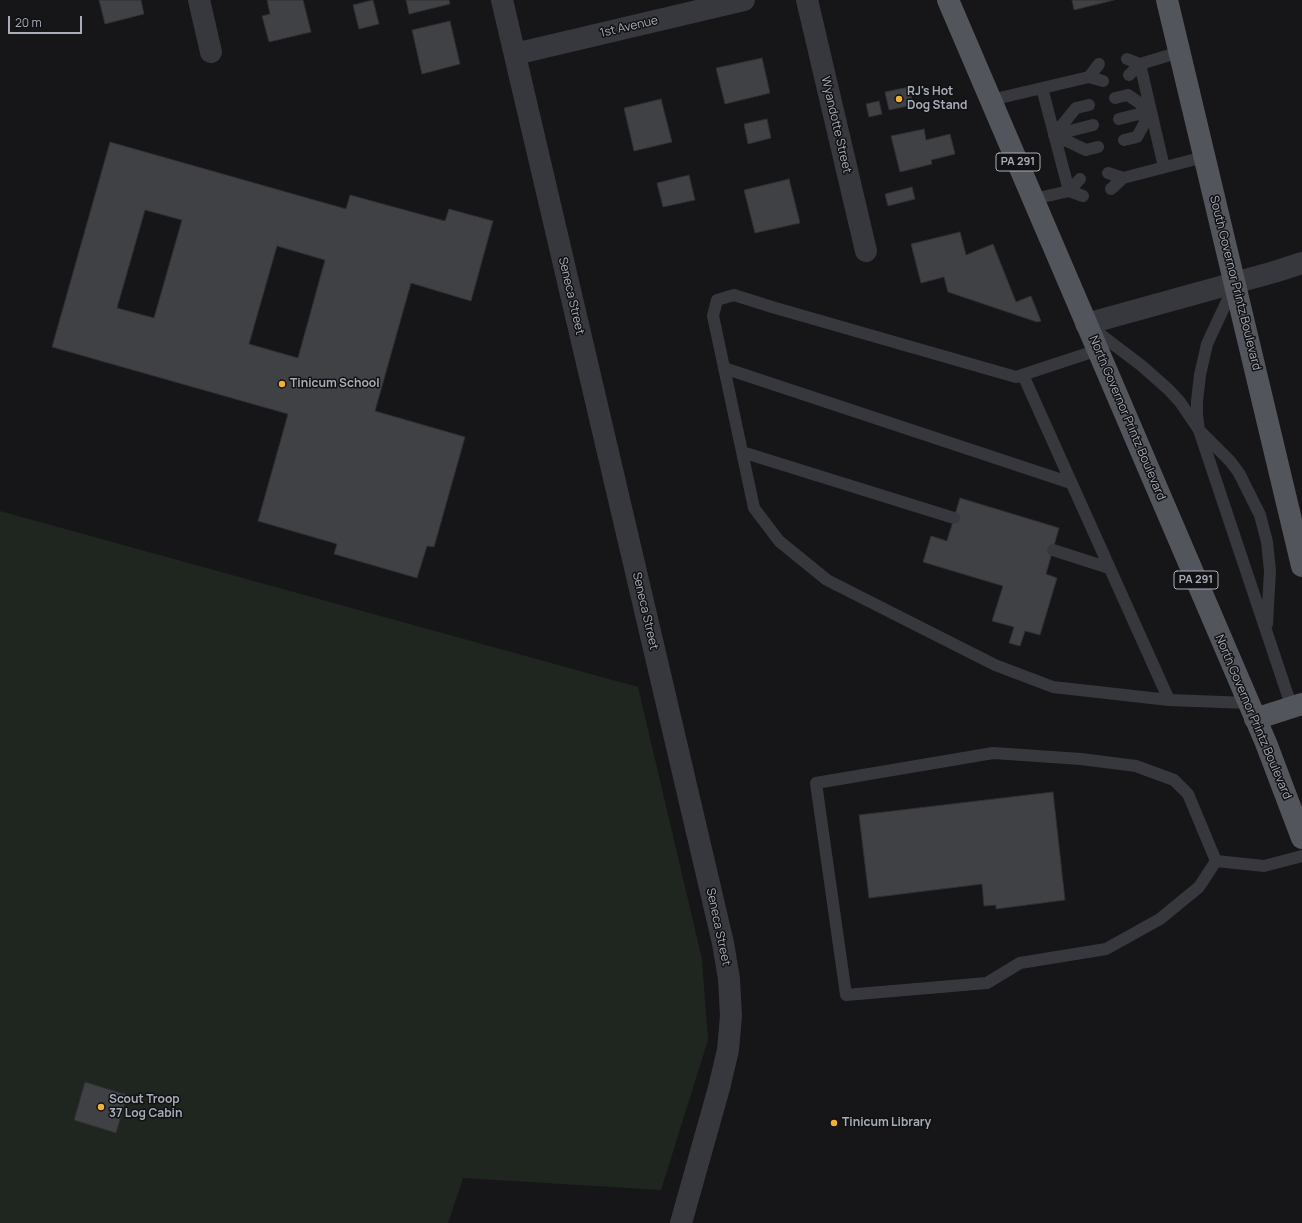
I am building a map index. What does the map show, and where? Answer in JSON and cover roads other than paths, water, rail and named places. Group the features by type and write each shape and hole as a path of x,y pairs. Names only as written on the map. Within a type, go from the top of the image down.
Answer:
{"main road":[{"name":"North Governor Printz Boulevard","path":"948,0 1252,711 1302,838"},
{"name":"South Governor Printz Boulevard","path":"1167,0 1302,566"},
{"path":"1252,711 1297,706"}],"street":[{"path":"199,0 211,52"},
{"name":"Seneca Street","path":"502,0 723,943 729,979 731,1016 728,1050 719,1088 681,1223"},
{"name":"1st Avenue","path":"515,54 744,0"},
{"name":"Wyandotte Street","path":"807,0 866,251"},
{"path":"1086,324 1302,263"}],"lane":[{"path":"1129,75 1140,64 1180,52"},
{"path":"1127,59 1140,64"},
{"path":"1088,76 1099,64"},
{"path":"1140,64 1164,167"},
{"path":"991,100 1088,76 1103,80"},
{"path":"1042,88 1069,191"},
{"path":"1115,98 1128,95 1151,111"},
{"path":"1054,135 1076,108 1089,105"},
{"path":"1119,119 1151,111"},
{"path":"1124,140 1137,137 1151,111"},
{"path":"1054,135 1093,125"},
{"path":"1054,135 1086,150 1098,147"},
{"path":"1111,189 1123,178 1204,157"},
{"path":"1108,173 1123,178"},
{"path":"1069,191 1080,179"},
{"path":"1034,199 1069,191 1084,196"},
{"path":"1235,283 1213,328 1203,359 1197,401 1199,430 1266,630 1297,706"},
{"path":"1098,350 1016,377 734,295 717,300 713,316 754,508 779,541 827,580 996,666 1053,687 1252,711"},
{"path":"1086,324 1142,366 1169,390 1180,402 1199,430 1220,450 1238,472 1260,515 1267,542 1270,571 1266,630"},
{"path":"724,368 1071,483"},
{"path":"1023,375 1168,700"},
{"path":"742,452 954,518"},
{"path":"1053,550 1109,568"},
{"path":"993,753 1081,759 1136,766 1174,780 1188,794 1216,861 1199,886 1160,919 1106,949 1020,963 987,982 846,995 816,783 993,753"},
{"path":"1216,861 1264,866 1302,856"}],"place":[{"name":"RJ's Hot Dog Stand","path":"899,99"},
{"name":"Tinicum School","path":"282,384"},
{"name":"Scout Troop 37 Log Cabin","path":"101,1107"},
{"name":"Tinicum Library","path":"834,1123"}]}
